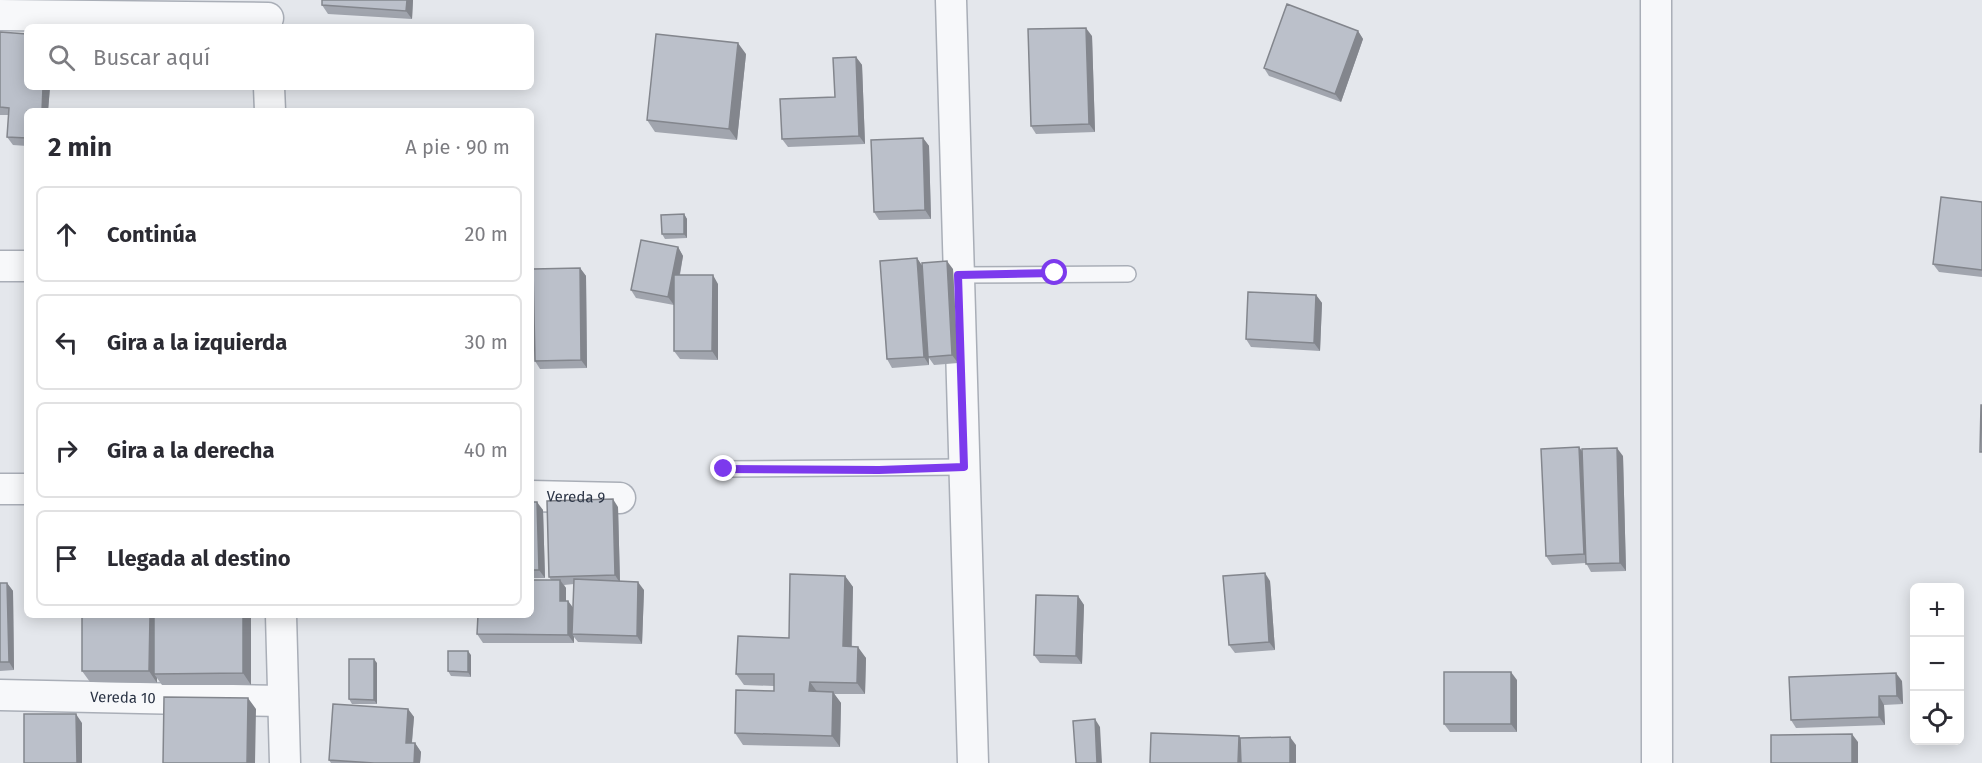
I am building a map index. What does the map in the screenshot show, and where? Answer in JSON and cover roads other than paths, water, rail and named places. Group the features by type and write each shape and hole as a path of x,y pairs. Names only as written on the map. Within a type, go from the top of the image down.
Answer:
{"street":[{"path":"951,0 973,763"},
{"path":"1656,0 1657,763"},
{"path":"0,15 268,15"},
{"path":"269,90 270,108"},
{"path":"0,266 24,266"},
{"path":"0,489 24,489"},
{"name":"Vereda 9","path":"534,496 620,498"},
{"path":"281,618 285,763"},
{"name":"Vereda 10","path":"0,695 283,701"}],"lane":[{"path":"958,275 1128,274"},
{"path":"724,469 879,470 964,467"}]}
